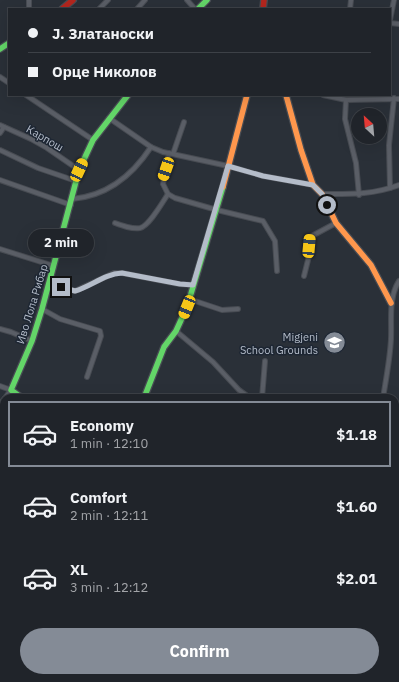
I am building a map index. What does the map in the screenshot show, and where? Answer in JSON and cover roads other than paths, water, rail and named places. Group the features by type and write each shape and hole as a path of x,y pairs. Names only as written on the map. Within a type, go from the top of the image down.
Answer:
{"street":[{"path":"63,8 73,0"},
{"path":"100,8 108,0"},
{"path":"138,8 145,0"},
{"path":"187,0 195,8"},
{"path":"197,8 207,0"},
{"path":"391,16 394,0"},
{"path":"0,77 8,83"},
{"path":"27,96 93,140"},
{"name":"Иво Лола Рибар","path":"12,390 32,341 50,284 79,170 93,140 127,96"},
{"path":"146,394 164,346 176,331 182,320 216,210 247,96"},
{"path":"286,96 301,150 313,185 322,194 336,223 371,265 392,303"},
{"path":"339,97 346,100 396,98 389,145 390,188"},
{"path":"346,100 345,119 356,163 359,194"},
{"path":"109,118 151,147 263,176 313,185"},
{"path":"184,122 171,153 162,184 168,194 175,198 216,210 263,221 275,241 277,271"},
{"path":"0,132 2,126"},
{"name":"Карпош","path":"2,126 47,148 79,170"},
{"path":"0,180 71,202 99,193 125,179 144,158 151,147"},
{"path":"0,150 38,168 76,181"},
{"path":"322,194 374,193 399,185"},
{"path":"115,223 128,227 140,228 156,213 168,194"},
{"path":"304,276 310,237 336,223"},
{"path":"0,249 54,266"},
{"path":"50,284 75,291 109,275 122,273 193,285"},
{"path":"384,394 391,340 392,303 395,287 399,281"},
{"path":"189,299 222,310 238,309"},
{"path":"42,309 60,320 100,331 101,336 88,377"},
{"path":"0,329 32,341"},
{"path":"176,331 213,362 238,390 244,394"},
{"path":"262,394 265,361"},
{"path":"0,386 12,390 17,394"},
{"path":"8,394 12,390"}],"place":[{"name":"Migjeni School Grounds","path":"334,343"}]}
